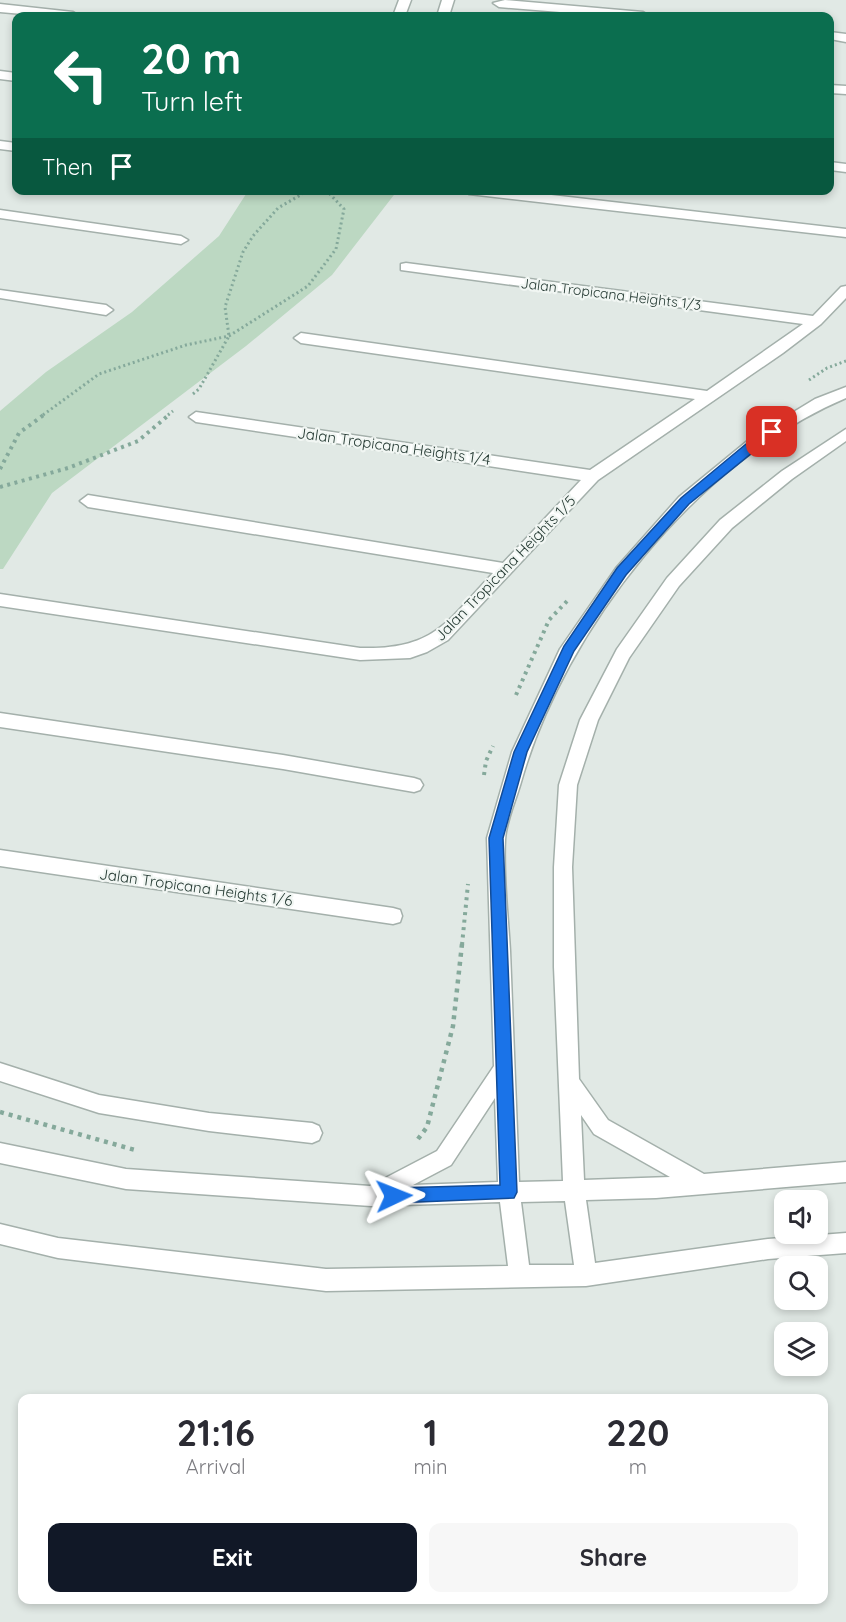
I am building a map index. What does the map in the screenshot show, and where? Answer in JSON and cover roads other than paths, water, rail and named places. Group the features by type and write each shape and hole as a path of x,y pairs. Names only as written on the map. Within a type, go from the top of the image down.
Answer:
{"street":[{"path":"499,3 599,12"},
{"path":"0,8 36,12"},
{"path":"513,195 846,233"},
{"path":"0,214 181,240"},
{"name":"Jalan Tropicana Heights 1/3","path":"406,267 816,321"},
{"name":"Jalan Tropicana Heights 1/5","path":"0,600 360,654 389,656 414,651 433,644 593,476 706,396 778,350 816,321 846,290"},
{"path":"0,294 106,310"},
{"path":"301,338 706,396"},
{"path":"520,1277 509,1192 496,838 521,752 568,649 622,572 685,501 756,442 820,403 846,392"},
{"name":"Jalan Tropicana Heights 1/4","path":"196,417 593,476"},
{"path":"586,1275 574,1190 564,967 564,856 568,785 588,720 623,654 673,582 726,524 787,475 846,434"},
{"path":"88,501 506,569"},
{"path":"0,720 282,762 414,786"},
{"name":"Jalan Tropicana Heights 1/6","path":"0,858 393,916"},
{"path":"371,1196 444,1158 505,1066"},
{"path":"0,1072 99,1104 209,1122 312,1133"},
{"path":"569,1081 601,1127 702,1184"},
{"path":"0,1153 126,1179 371,1196 656,1188 846,1172"},
{"path":"0,1234 58,1248 326,1280 586,1275 768,1249 846,1243"}]}
